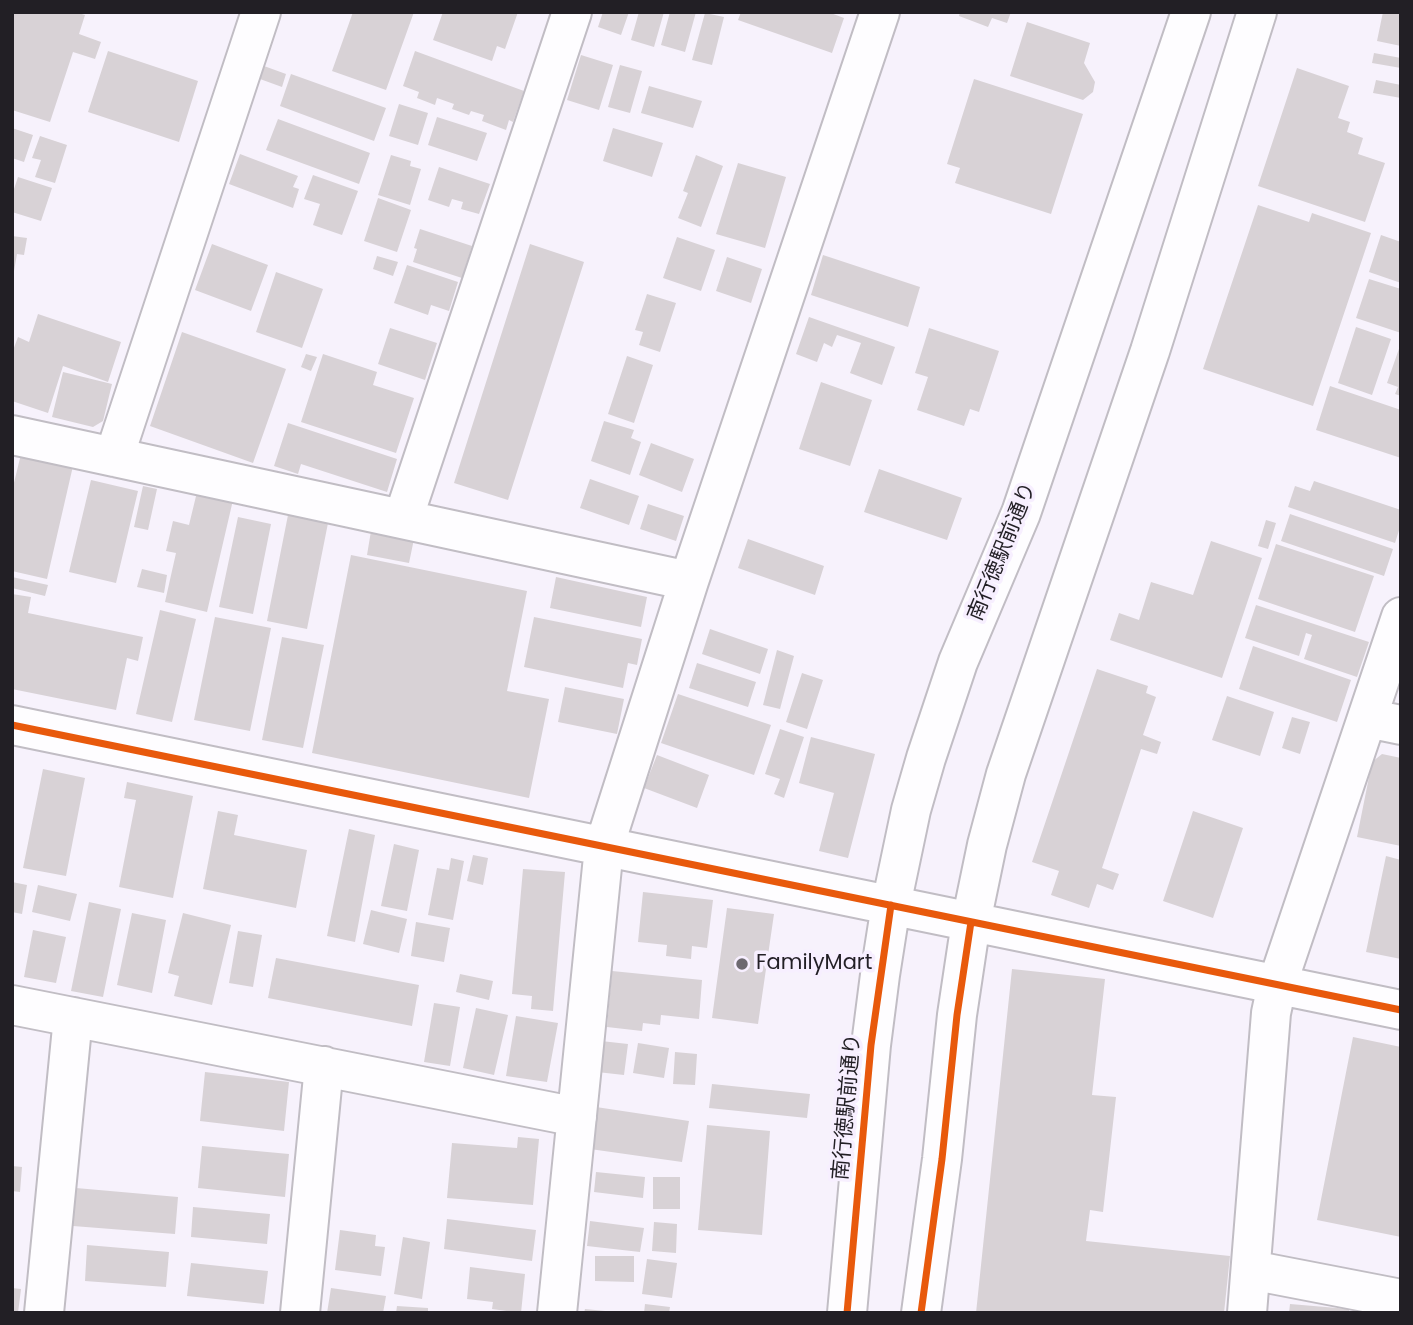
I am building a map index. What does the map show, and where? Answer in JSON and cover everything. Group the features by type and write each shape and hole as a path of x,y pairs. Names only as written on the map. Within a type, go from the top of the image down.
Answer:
{"street":[{"path":"114,457 261,12"},
{"path":"403,519 572,12"},
{"path":"557,1313 604,847 689,581 880,12"},
{"name":"南行徳駅前通り","path":"847,1313 871,1045 891,905 911,810 958,662 1021,513 1191,12"},
{"path":"921,1313 943,1159 957,1015 971,922 987,845 1006,774 1150,351 1257,12"},
{"path":"12,435 689,581"},
{"path":"1247,1313 1271,1013 1277,985 1384,721 1401,617"},
{"path":"12,725 1401,1010"},
{"path":"12,1005 577,1117"},
{"path":"44,1313 73,1017"},
{"path":"300,1313 324,1066"},
{"path":"1251,1270 1401,1299"}],"building":[{"path":"12,12 75,12 85,15 79,34 101,42 95,59 73,52 50,122 12,110"},
{"path":"353,12 414,12 386,90 332,71"},
{"path":"443,12 518,12 505,49 497,46 492,61 433,40"},
{"path":"603,12 629,12 621,35 598,27"},
{"path":"639,12 664,12 654,47 631,40"},
{"path":"670,12 696,12 685,52 661,45"},
{"path":"741,12 828,12 844,18 832,53 738,20"},
{"path":"960,12 1011,12 1007,23 992,18 988,27 959,16"},
{"path":"1383,12 1401,12 1401,46 1377,41"},
{"path":"705,13 724,17 712,65 692,60"},
{"path":"1027,22 1090,43 1084,63 1095,82 1093,92 1083,100 1010,76"},
{"path":"108,51 198,81 179,142 88,112"},
{"path":"415,51 524,91 513,122 509,120 506,130 482,121 484,115 471,111 469,115 452,109 454,104 437,98 435,105 417,98 419,92 403,86"},
{"path":"1374,53 1401,58 1401,68 1372,63"},
{"path":"581,55 613,65 599,110 567,100"},
{"path":"620,65 642,71 630,113 608,107"},
{"path":"264,66 286,74 282,87 260,79"},
{"path":"1297,68 1349,86 1338,118 1350,122 1347,132 1363,138 1358,154 1385,163 1365,222 1258,186"},
{"path":"291,74 386,108 374,141 280,106"},
{"path":"974,79 1083,114 1051,214 955,183 960,168 947,164"},
{"path":"1376,80 1401,85 1401,98 1373,93"},
{"path":"649,86 702,101 693,128 641,113"},
{"path":"399,104 428,113 418,145 389,136"},
{"path":"437,117 487,133 477,161 428,145"},
{"path":"278,119 370,153 359,184 266,150"},
{"path":"12,128 33,135 24,162 12,158"},
{"path":"613,128 663,143 652,177 603,161"},
{"path":"40,136 67,145 55,183 35,177 41,160 32,158"},
{"path":"240,154 298,176 293,187 299,189 293,208 229,184"},
{"path":"391,155 411,161 410,166 421,169 410,205 378,195"},
{"path":"696,155 723,166 701,227 678,218 688,193 683,191"},
{"path":"738,163 786,177 765,248 716,234"},
{"path":"439,167 490,184 479,214 461,209 463,202 452,199 449,207 428,200"},
{"path":"313,175 358,191 342,235 313,225 320,204 304,199"},
{"path":"18,177 52,188 41,221 12,212 12,195"},
{"path":"378,198 411,210 397,252 364,241"},
{"path":"1258,205 1309,222 1312,213 1371,233 1313,406 1203,369"},
{"path":"420,229 472,246 462,278 413,262"},
{"path":"1381,235 1401,242 1401,283 1369,272"},
{"path":"12,236 27,238 24,255 17,254 14,271"},
{"path":"677,237 715,250 701,291 663,278"},
{"path":"212,244 268,265 251,311 195,290"},
{"path":"530,244 584,262 508,500 454,483"},
{"path":"823,255 920,287 908,327 811,295"},
{"path":"377,256 398,262 393,276 373,269"},
{"path":"727,257 762,269 751,303 716,291"},
{"path":"407,265 458,282 449,311 431,305 428,315 394,303"},
{"path":"276,272 323,289 302,348 256,332"},
{"path":"1369,279 1401,289 1401,333 1356,318"},
{"path":"647,294 676,303 660,352 639,345 643,332 635,330"},
{"path":"38,314 121,342 108,382 63,366 48,413 12,401 12,353 18,337 29,342"},
{"path":"809,317 895,347 882,385 850,373 861,343 837,335 832,347 824,343 817,362 796,354"},
{"path":"1356,327 1391,339 1372,395 1338,383"},
{"path":"390,328 437,343 425,380 378,364"},
{"path":"929,328 999,351 979,412 970,409 964,426 917,410 928,377 915,373"},
{"path":"182,332 286,369 253,463 150,426"},
{"path":"1401,343 1401,396 1395,394 1398,387 1387,383"},
{"path":"306,354 317,357 311,371 301,367"},
{"path":"323,354 377,372 373,385 414,398 396,453 301,422"},
{"path":"627,356 653,365 634,423 608,414"},
{"path":"63,372 112,384 103,421 93,427 52,417"},
{"path":"821,382 872,400 850,466 799,449"},
{"path":"1330,386 1401,410 1401,458 1316,430"},
{"path":"604,421 634,430 631,438 641,442 630,475 591,461"},
{"path":"288,423 397,459 387,492 301,464 298,474 274,466"},
{"path":"651,443 694,459 682,492 639,475"},
{"path":"21,454 73,466 47,579 12,571 12,491"},
{"path":"879,469 962,498 947,540 864,512"},
{"path":"590,479 639,496 629,525 580,508"},
{"path":"91,480 138,491 116,583 69,572"},
{"path":"1314,481 1401,510 1401,524 1395,543 1288,507 1295,486 1310,491"},
{"path":"143,486 157,489 148,530 134,527"},
{"path":"197,492 233,500 207,612 165,602 176,553 166,551 173,521 189,525"},
{"path":"648,504 684,516 676,541 640,529"},
{"path":"1290,514 1393,549 1384,576 1281,541"},
{"path":"288,515 328,523 307,629 267,621"},
{"path":"238,517 271,524 253,614 219,607"},
{"path":"1266,520 1276,523 1268,549 1258,546"},
{"path":"371,531 414,539 409,563 367,555"},
{"path":"748,539 824,566 815,595 738,568"},
{"path":"1211,541 1262,558 1222,678 1110,640 1119,613 1139,620 1151,582 1193,595"},
{"path":"1276,544 1374,576 1355,632 1258,599"},
{"path":"351,555 527,591 507,691 549,699 529,798 312,753"},
{"path":"142,569 167,575 164,593 137,587"},
{"path":"12,577 48,585 45,596 12,588"},
{"path":"556,577 647,597 641,627 550,608"},
{"path":"12,594 31,597 28,613 143,637 138,661 127,658 116,710 12,689"},
{"path":"1256,605 1369,642 1357,677 1304,659 1312,635 1306,633 1299,656 1245,638"},
{"path":"160,610 196,619 172,722 136,714"},
{"path":"215,617 271,628 250,731 194,720"},
{"path":"534,617 642,639 637,665 628,663 623,688 524,667"},
{"path":"710,629 768,649 760,674 702,654"},
{"path":"282,637 324,645 303,748 262,740"},
{"path":"1253,646 1351,680 1337,722 1239,689"},
{"path":"777,650 794,656 780,709 763,705"},
{"path":"697,663 756,682 748,707 689,688"},
{"path":"1097,669 1148,686 1146,693 1156,697 1143,735 1161,742 1157,754 1141,749 1102,868 1119,874 1113,890 1097,884 1089,908 1051,895 1059,871 1032,862"},
{"path":"802,673 823,680 807,729 786,722"},
{"path":"565,687 624,699 617,734 558,722"},
{"path":"678,694 771,725 754,775 661,743"},
{"path":"1227,696 1274,712 1260,756 1212,740"},
{"path":"1292,717 1310,722 1300,754 1282,748"},
{"path":"780,729 804,737 784,798 774,794 780,779 765,774"},
{"path":"811,737 875,754 848,858 819,851 834,793 799,783"},
{"path":"1382,754 1401,758 1401,846 1357,837 1372,762"},
{"path":"657,755 709,775 697,808 644,788"},
{"path":"43,769 85,778 66,876 23,868"},
{"path":"127,782 193,796 173,898 119,887 136,800 124,798"},
{"path":"218,811 238,815 234,835 307,850 296,908 203,889"},
{"path":"1193,811 1243,828 1213,918 1163,901"},
{"path":"349,829 375,835 355,942 327,936"},
{"path":"394,844 419,850 407,911 381,906"},
{"path":"473,855 488,858 483,885 467,881"},
{"path":"1386,856 1401,860 1401,959 1366,952"},
{"path":"451,858 464,861 453,920 428,915 437,868 449,870"},
{"path":"523,869 565,872 553,1011 531,1009 532,996 512,994"},
{"path":"12,882 27,885 22,914 12,912"},
{"path":"38,885 77,894 70,921 32,912"},
{"path":"643,892 713,900 707,948 692,946 691,959 666,956 667,945 638,942"},
{"path":"89,902 121,909 103,997 71,991"},
{"path":"727,908 774,914 758,1024 712,1018"},
{"path":"371,910 407,919 399,953 363,944"},
{"path":"132,913 166,920 152,993 117,985"},
{"path":"183,913 231,925 212,1005 174,996 179,976 168,973"},
{"path":"416,922 450,928 444,962 411,956"},
{"path":"33,930 66,937 56,983 24,977"},
{"path":"238,931 262,935 253,987 229,983"},
{"path":"276,958 419,985 412,1026 268,998"},
{"path":"1012,969 1105,979 1092,1095 1116,1097 1103,1212 1090,1210 1086,1241 1230,1256 1224,1313 976,1313"},
{"path":"612,971 702,980 699,1019 661,1015 660,1025 643,1023 642,1031 607,1027"},
{"path":"460,974 493,981 489,1000 456,992"},
{"path":"434,1003 460,1007 450,1066 424,1062"},
{"path":"476,1008 508,1015 494,1075 463,1068"},
{"path":"516,1016 558,1023 547,1082 506,1076"},
{"path":"1353,1037 1401,1047 1401,1237 1317,1220"},
{"path":"601,1041 628,1044 624,1075 597,1072"},
{"path":"638,1043 669,1048 664,1078 633,1073"},
{"path":"675,1052 697,1054 695,1085 673,1084"},
{"path":"205,1072 289,1082 284,1131 200,1121"},
{"path":"712,1084 810,1094 807,1118 709,1108"},
{"path":"596,1107 689,1121 682,1162 590,1149"},
{"path":"707,1125 770,1131 762,1235 698,1230"},
{"path":"518,1137 539,1139 533,1205 447,1198 452,1143 517,1148"},
{"path":"202,1146 289,1154 285,1197 198,1188"},
{"path":"12,1166 22,1167 20,1192 12,1191"},
{"path":"596,1172 645,1177 643,1198 594,1192"},
{"path":"653,1177 680,1177 680,1209 653,1209"},
{"path":"76,1188 178,1197 175,1234 73,1226"},
{"path":"193,1207 270,1214 267,1244 191,1237"},
{"path":"447,1219 536,1230 532,1261 444,1249"},
{"path":"590,1221 644,1228 640,1252 587,1246"},
{"path":"654,1222 677,1224 676,1253 652,1251"},
{"path":"340,1230 376,1235 375,1246 385,1247 381,1276 335,1270"},
{"path":"403,1237 430,1242 422,1299 394,1294"},
{"path":"87,1245 169,1252 166,1287 85,1281"},
{"path":"595,1256 634,1256 634,1282 595,1281"},
{"path":"647,1259 677,1263 672,1298 642,1294"},
{"path":"191,1263 268,1271 264,1304 187,1296"},
{"path":"470,1267 525,1274 521,1313 492,1309 493,1302 467,1299"},
{"path":"12,1288 21,1289 18,1313 12,1313"},
{"path":"331,1288 386,1296 383,1313 327,1313"},
{"path":"645,1304 670,1307 669,1313 644,1313"},
{"path":"1290,1304 1349,1309 1349,1313 1289,1313"},
{"path":"397,1306 428,1308 428,1313 396,1313"},
{"path":"585,1309 605,1311 605,1313 584,1313"}],"cycle path":[{"path":"12,725 1401,1010"},
{"path":"847,1313 871,1045 891,905"},
{"path":"921,1313 971,922"}],"place":[{"name":"FamilyMart","path":"742,964"}]}
